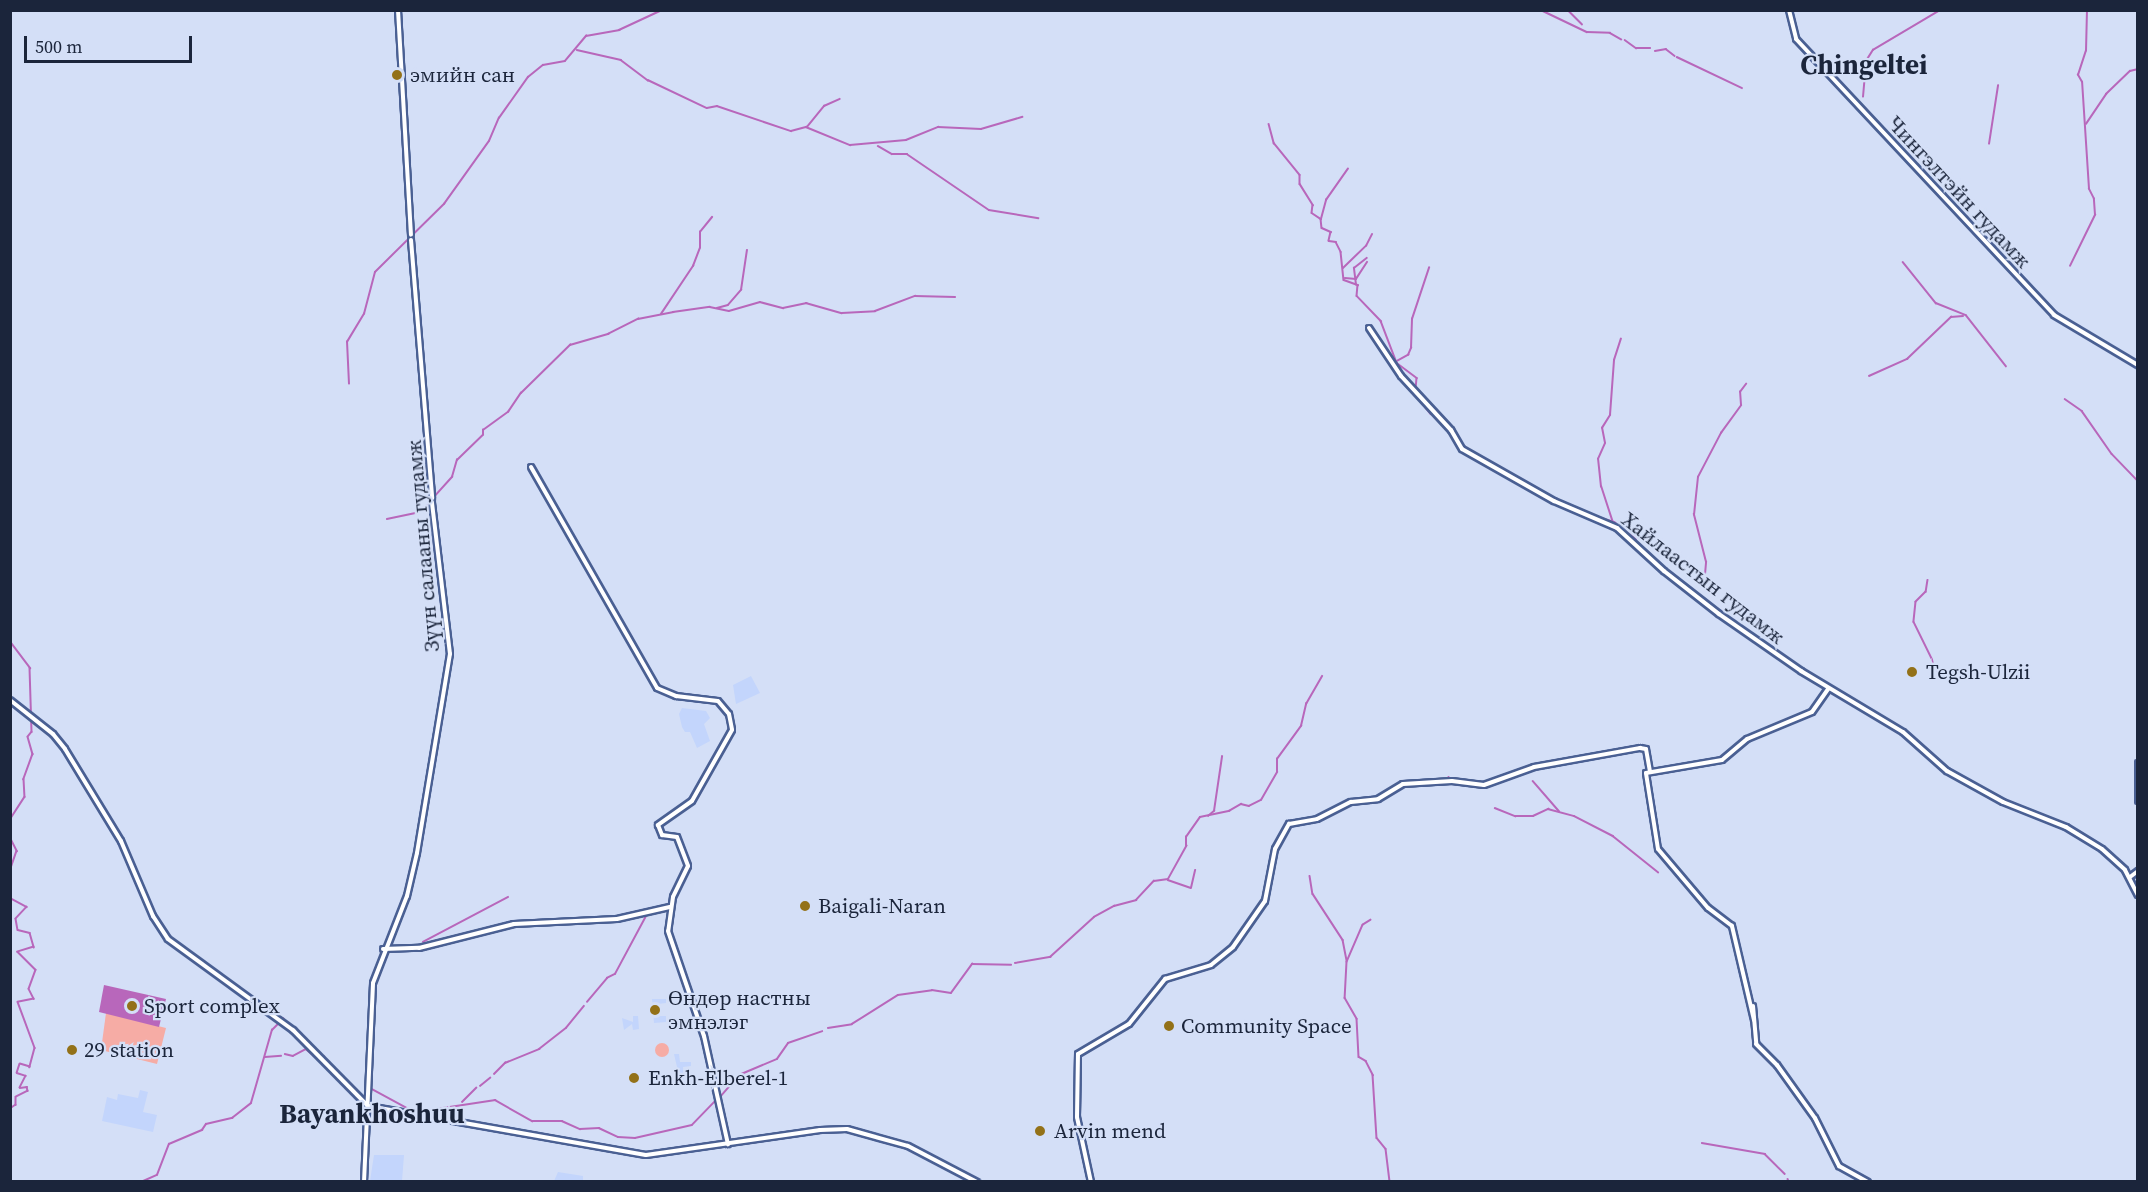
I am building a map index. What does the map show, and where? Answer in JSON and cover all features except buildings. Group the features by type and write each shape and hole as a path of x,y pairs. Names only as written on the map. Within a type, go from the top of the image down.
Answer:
{"main road":[{"name":"Зүүн салааны гудамж","path":"364,1182 371,994 383,949 407,896 421,839 450,654 432,500 411,238 398,10"},
{"name":"Чингэлтэйн гудамж","path":"1789,10 1796,39 2054,315 2138,365"},
{"name":"Хайлаастын гудамж","path":"1369,328 1401,376 1451,430 1462,449 1554,501 1617,528 1686,589 1829,688 1903,732 1936,763 1964,781 2057,822 2102,849 2130,877"},
{"path":"531,467 657,688 670,694 718,701 729,714 732,730 692,801 658,825 662,835 677,837 688,866 668,915 674,956 696,1009 728,1144"},
{"path":"1829,688 1812,712 1747,739 1722,760 1673,771 1646,773 1658,849 1708,908 1732,926 1753,1006 1756,1044 1777,1065 1815,1118 1836,1162 1868,1182"},
{"path":"10,700 65,749 121,842 153,916 168,939 276,1017 368,1106 641,1154 847,1129 908,1146 977,1182"},
{"path":"1091,1182 1077,1117 1078,1054 1129,1024 1161,982 1218,962 1252,921 1265,901 1275,849 1289,824 1317,819 1351,802 1378,799 1403,784 1452,781 1484,785 1534,767 1564,765 1640,748 1646,749 1650,771"},
{"path":"2138,763 2138,801"},
{"path":"2138,871 2130,877 2138,895"},
{"path":"383,949 419,948 514,924 617,919 670,907"},
{"path":"663,909 668,915"}],"shaded area":[{"path":"751,676 760,693 736,704 733,685"},
{"path":"682,708 706,711 710,718 704,724 710,741 697,748 690,732 685,732 682,727 679,714"},
{"name":"Sport complex","path":"104,985 166,999 159,1027 99,1012"},
{"name":"Өндөр настны эмнэлэг","path":"652,999 666,999 666,1003 658,1004 658,1016 666,1016 666,1022 654,1023"},
{"path":"106,1013 166,1028 157,1064 101,1050"},
{"path":"633,1016 638,1016 639,1029 633,1030 632,1024 624,1030 622,1018 633,1022"},
{"path":"662,1043 667,1045 669,1050 667,1055 662,1057 657,1055 655,1050 657,1045"},
{"path":"674,1054 679,1054 680,1062 691,1062 691,1066 683,1067 684,1081 698,1080 698,1085 665,1085 665,1081 680,1080"},
{"path":"140,1090 148,1092 143,1112 157,1115 153,1132 102,1121 107,1097 117,1100 118,1094 138,1098"},
{"path":"374,1155 404,1155 402,1181 370,1181"},
{"path":"558,1172 583,1176 583,1181 554,1181"}],"waterway":[{"path":"349,384 347,342 364,314 375,272 444,204 489,141 499,118 528,77 543,65 565,61 586,36 619,30 662,10"},
{"path":"1541,10 1587,32 1610,33 1621,39"},
{"path":"1568,10 1582,24"},
{"path":"1863,97 1866,61 1873,50 1940,10"},
{"path":"2070,266 2095,215 2094,199 2089,189 2082,82 2078,75 2086,51 2087,10"},
{"path":"1625,40 1636,48 1650,48"},
{"path":"1655,51 1666,49 1675,56"},
{"path":"577,50 621,60 648,80 707,108 717,106 791,131 806,127 850,145 906,140 938,127 981,129 1022,117"},
{"path":"1677,57 1742,88"},
{"path":"2086,124 2106,94 2130,71 2138,69"},
{"path":"1989,144 1998,86"},
{"path":"807,127 824,106 840,99"},
{"path":"1269,124 1274,143 1300,175 1300,184 1313,205 1312,213 1321,219 1322,228 1331,232 1329,241 1336,242 1341,252 1344,280 1358,285 1357,296 1381,321 1397,363 1417,378 1416,390"},
{"path":"878,146 892,154 907,154 989,210 1038,218"},
{"path":"1321,219 1326,200 1348,169"},
{"path":"661,314 693,266 700,248 700,232 712,217"},
{"path":"1343,268 1366,246 1372,234"},
{"path":"717,308 728,305 741,290 747,250"},
{"path":"1356,285 1354,268 1367,258"},
{"path":"1345,278 1356,279 1367,262"},
{"path":"1903,262 1936,303 1966,315 2006,366"},
{"path":"1397,361 1408,355 1411,348 1412,319 1429,268"},
{"path":"434,497 452,477 457,460 483,435 483,430 508,412 521,393 570,345 608,334 638,319 710,307 729,311 760,302 783,308 806,303 842,313 875,311 915,296 955,297"},
{"path":"1869,376 1907,359 1951,317 1963,316"},
{"path":"1613,523 1601,487 1598,459 1605,443 1602,428 1610,415 1614,360 1621,339"},
{"path":"1704,586 1706,562 1694,515 1698,477 1721,433 1741,405 1740,392 1746,384"},
{"path":"1416,395 1431,414"},
{"path":"2065,399 2082,411 2112,454 2138,481"},
{"path":"387,519 416,513 430,504"},
{"path":"1586,514 1614,523 1635,540"},
{"path":"1928,580 1926,592 1916,602 1914,622 1942,679"},
{"path":"10,641 30,668 32,732 28,737 33,754 24,779 25,797 10,820"},
{"path":"1015,963 1050,957 1094,917 1114,906 1136,900 1154,881 1168,879 1186,846 1186,837 1200,817 1229,811 1241,804 1249,806 1261,800 1277,772 1277,759 1301,726 1306,704 1322,676"},
{"path":"1208,816 1214,811 1222,757"},
{"path":"1533,781 1559,811"},
{"path":"1495,808 1515,816 1533,816 1548,809 1574,816 1613,836 1658,872"},
{"path":"10,837 17,851 10,871"},
{"path":"1168,880 1191,888 1195,870"},
{"path":"1310,876 1313,894 1343,940 1347,961"},
{"path":"423,942 508,897"},
{"path":"10,898 27,907 16,919 18,930 30,933 34,947 18,952 36,970 29,989 34,999 18,1002 35,1048 30,1067 20,1064 17,1073 26,1076 20,1088 27,1087 28,1091 16,1097 16,1105 10,1109"},
{"path":"587,1002 607,978 615,974 645,918"},
{"path":"1371,920 1363,925 1347,962 1345,998 1357,1019 1359,1057 1366,1061 1373,1075 1377,1138 1386,1149 1390,1182"},
{"path":"828,1028 852,1024 898,995 932,990 951,993 972,964 1011,965"},
{"path":"494,1074 505,1063 539,1049 566,1028 584,1006"},
{"path":"141,1182 157,1175 169,1144 202,1130 206,1124 232,1118 251,1103 272,1030 283,1019"},
{"path":"721,1096 739,1075 777,1059 788,1043 822,1031"},
{"path":"285,1054 293,1056 306,1049 319,1060"},
{"path":"265,1057 281,1056"},
{"path":"480,1086 490,1078"},
{"path":"370,1088 409,1109 430,1110 495,1100 532,1121 562,1121 580,1129 599,1128 618,1137 635,1138 692,1125 716,1100"},
{"path":"462,1102 476,1088"},
{"path":"1702,1143 1765,1154 1785,1174"},
{"path":"1839,1182 1863,1182"}],"place":[{"name":"эмийн сан","path":"397,75"},
{"name":"Tegsh-Ulzii","path":"1912,672"},
{"name":"Baigali-Naran","path":"805,906"},
{"name":"Sport complex","path":"132,1006"},
{"name":"Өндөр настны эмнэлэг","path":"655,1010"},
{"name":"Community Space","path":"1169,1026"},
{"name":"29 station","path":"72,1050"},
{"name":"Enkh-Elberel-1","path":"634,1078"},
{"name":"Arvin mend","path":"1040,1131"}],"district":[{"name":"Chingeltei","path":"1864,65"},
{"name":"Bayankhoshuu","path":"372,1114"}]}
